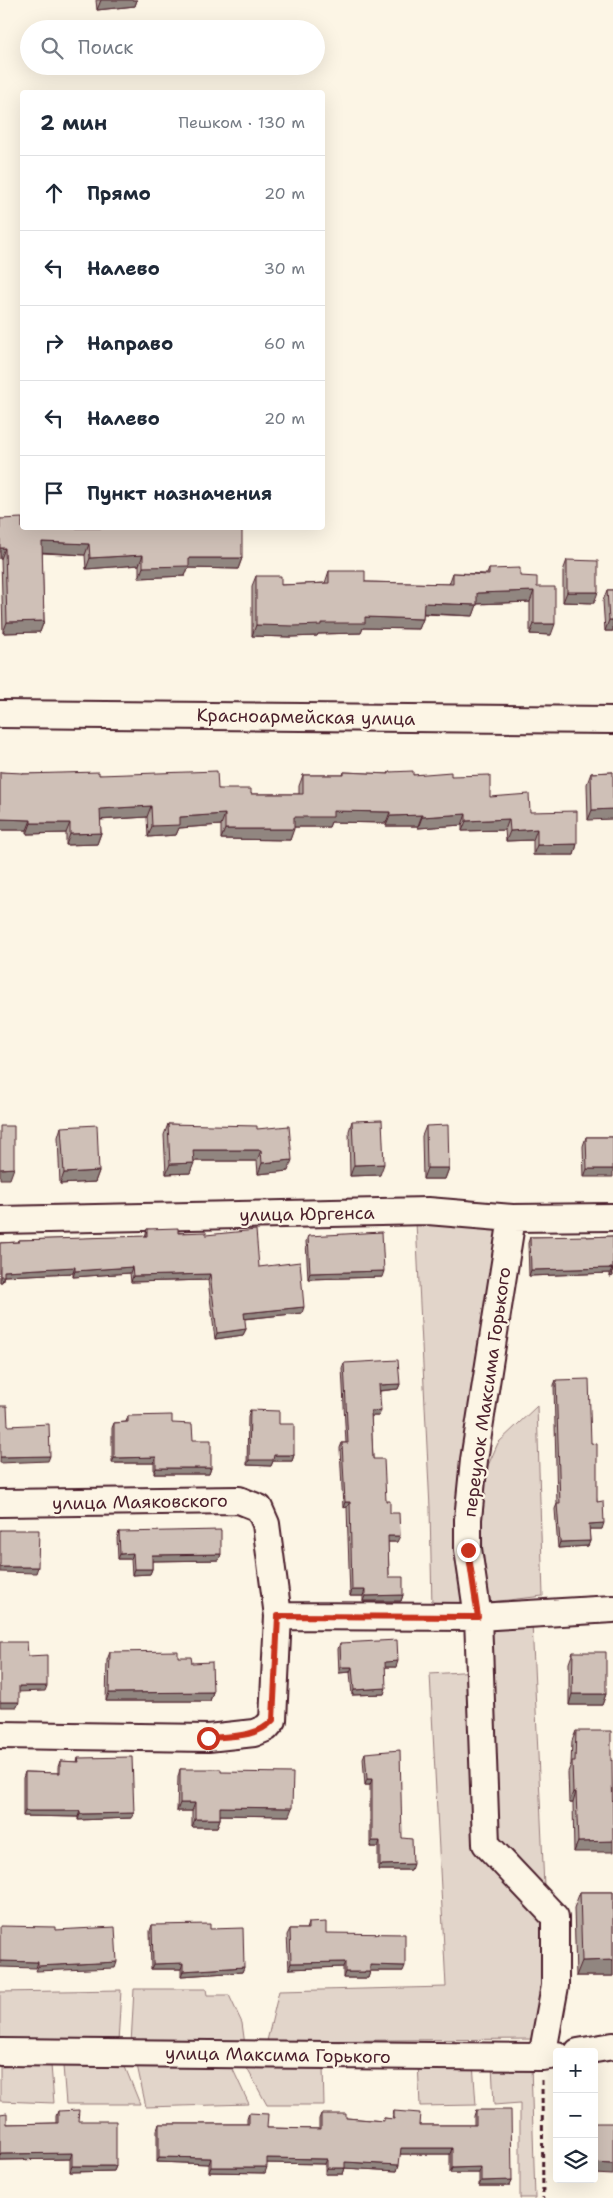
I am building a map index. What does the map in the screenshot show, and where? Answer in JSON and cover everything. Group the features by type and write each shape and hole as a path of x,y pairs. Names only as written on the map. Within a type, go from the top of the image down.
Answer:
{"street":[{"name":"Красноармейская улица","path":"0,714 613,720"},
{"name":"улица Юргенса","path":"0,1220 428,1211 512,1218 613,1217"},
{"name":"переулок Максима Горького","path":"512,1218 474,1460 468,1519 468,1550 478,1617 486,1844 554,1917 555,1986 549,2056"},
{"name":"улица Маяковского","path":"0,1504 239,1500 259,1508 266,1524 278,1616 273,1720 266,1728 260,1731 208,1738 0,1735"},
{"path":"278,1616 478,1617 613,1609"},
{"path":"598,2049 613,2046"},
{"name":"улица Максима Горького","path":"0,2052 549,2056"}],"path":[{"path":"543,2198 549,2056"}],"shaded area":[{"path":"500,1221 471,1610 432,1608 430,1508 416,1222"},
{"path":"537,1406 543,1596 491,1602 476,1551 482,1479 498,1443"},
{"path":"532,1622 544,1886 540,1889 489,1833 480,1626"},
{"path":"476,1671 479,1844 547,1918 549,1977 535,2039 267,2041 279,1991 446,1987 430,1674"},
{"path":"134,1989 206,1989 207,1995 229,1995 242,2023 245,2045 131,2044"},
{"path":"121,1990 118,2043 0,2043 0,1992"},
{"path":"243,2061 323,2067 324,2105 267,2105"},
{"path":"418,2062 473,2063 476,2105 420,2106"},
{"path":"230,2063 249,2104 146,2107 137,2065"},
{"path":"531,2064 535,2198 520,2198 520,2103 494,2105 492,2065"},
{"path":"51,2065 54,2103 0,2101 0,2067"},
{"path":"63,2066 125,2067 140,2104 66,2104"}],"building":[{"path":"20,518 20,530 242,530 242,558 189,558 189,566 143,567 143,555 90,558 89,544 42,542 44,621 7,622 5,548 0,548 0,519"},
{"path":"567,560 598,561 598,592 567,592"},
{"path":"520,568 520,576 537,577 537,587 555,587 555,624 534,624 534,591 477,593 477,605 424,603 423,619 365,617 365,623 321,623 321,625 294,626 256,625 256,576 281,576 281,585 329,583 329,571 365,571 365,582 453,584 453,573 489,575 489,569"},
{"path":"607,590 613,590 613,620 609,620"},
{"path":"217,771 218,789 251,789 251,794 303,794 303,775 344,775 344,772 389,774 389,772 413,771 413,775 451,772 451,776 490,775 490,797 529,794 530,812 577,811 577,844 537,845 537,829 510,831 509,819 466,821 466,814 422,817 422,815 390,816 390,812 333,811 333,817 294,817 294,829 225,829 225,814 180,817 180,825 152,826 151,806 100,809 101,833 70,834 70,823 31,823 31,820 0,819 0,772 23,774 99,772 99,775"},
{"path":"613,772 613,809 592,810 591,773"},
{"path":"382,1120 384,1164 354,1165 352,1121"},
{"path":"168,1124 257,1126 257,1129 289,1126 292,1160 262,1163 261,1150 193,1150 194,1163 170,1164"},
{"path":"97,1125 99,1171 64,1173 61,1127"},
{"path":"448,1125 449,1168 427,1168 426,1126"},
{"path":"0,1126 14,1126 14,1168 0,1169"},
{"path":"586,1137 613,1137 613,1169 587,1169"},
{"path":"178,1228 178,1233 206,1232 206,1235 256,1230 259,1267 300,1262 304,1307 244,1313 246,1329 217,1333 210,1274 133,1276 132,1267 75,1271 75,1267 4,1271 4,1276 0,1276 0,1243 19,1242 19,1240 147,1236 147,1229"},
{"path":"382,1232 384,1271 310,1273 308,1236"},
{"path":"613,1236 613,1271 612,1268 531,1270 530,1237"},
{"path":"398,1360 400,1384 379,1385 381,1410 371,1411 373,1459 384,1459 386,1501 390,1501 390,1513 399,1513 400,1536 388,1536 389,1577 403,1577 403,1595 365,1596 365,1590 352,1590 350,1502 345,1502 342,1443 348,1443 344,1363"},
{"path":"589,1379 591,1443 597,1444 597,1502 603,1501 604,1523 589,1524 590,1541 560,1542 557,1504 560,1504 556,1380"},
{"path":"0,1406 7,1406 8,1426 49,1424 50,1456 0,1457"},
{"path":"250,1410 279,1411 279,1424 294,1424 294,1455 274,1455 273,1460 249,1460"},
{"path":"172,1415 172,1423 192,1424 193,1440 211,1440 211,1468 156,1468 156,1457 114,1458 114,1423 128,1422 128,1416"},
{"path":"0,1530 39,1530 38,1567 0,1567"},
{"path":"221,1530 221,1554 152,1555 152,1569 134,1569 133,1553 120,1554 119,1532"},
{"path":"397,1640 398,1661 385,1662 386,1688 354,1690 352,1667 341,1667 340,1643"},
{"path":"0,1642 27,1642 28,1656 47,1655 47,1686 19,1686 19,1702 0,1702"},
{"path":"178,1651 178,1657 191,1657 192,1663 212,1662 213,1692 109,1693 110,1652"},
{"path":"573,1652 606,1652 606,1694 572,1694"},
{"path":"576,1731 611,1731 613,1841 578,1842 576,1792 573,1792 572,1761 575,1761"},
{"path":"400,1750 402,1838 412,1839 413,1864 380,1865 380,1841 372,1841 372,1779 367,1779 365,1753"},
{"path":"132,1757 134,1813 80,1814 80,1811 25,1811 25,1772 60,1773 60,1761 79,1762 78,1758"},
{"path":"180,1769 221,1769 221,1772 293,1773 292,1808 220,1807 220,1819 195,1819 195,1803 180,1803"},
{"path":"580,1892 613,1892 613,1960 582,1961"},
{"path":"326,1922 326,1933 405,1934 405,1966 370,1965 370,1972 345,1972 345,1962 291,1963 290,1929 308,1929 308,1923"},
{"path":"210,1924 210,1929 243,1928 244,1967 183,1971 183,1963 153,1964 152,1925"},
{"path":"0,1926 55,1927 55,1930 115,1927 117,1962 38,1966 38,1962 0,1961"},
{"path":"79,2110 78,2121 116,2121 116,2166 72,2166 72,2153 0,2154 0,2114 7,2113 7,2124 58,2123 58,2111"},
{"path":"476,2110 511,2110 512,2180 481,2181 481,2167 452,2168 452,2148 401,2148 399,2165 345,2162 345,2168 327,2168 327,2159 267,2158 267,2167 211,2167 211,2158 159,2157 159,2124 249,2124 249,2113 268,2114 267,2128 321,2129 321,2114 346,2114 346,2118 384,2121 384,2118 394,2119 394,2111 420,2113 419,2125 476,2125"},
{"path":"598,2123 613,2123 613,2164 598,2163"}],"route":[{"path":"208,1738 254,1733 266,1728 273,1720 278,1616 478,1617 468,1550"}]}
